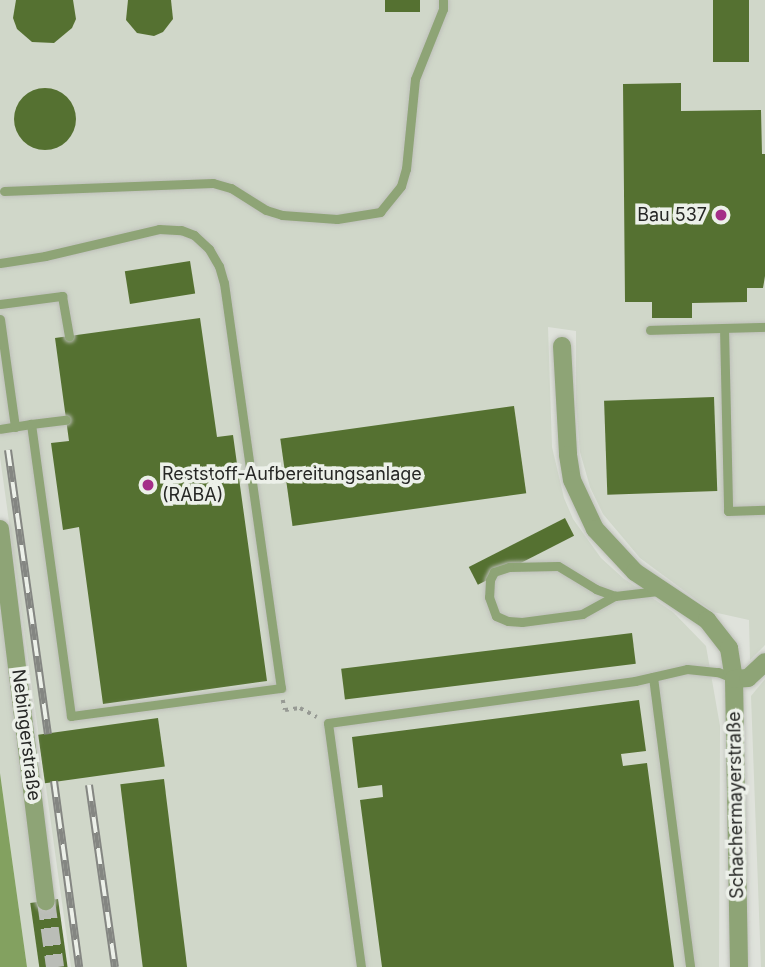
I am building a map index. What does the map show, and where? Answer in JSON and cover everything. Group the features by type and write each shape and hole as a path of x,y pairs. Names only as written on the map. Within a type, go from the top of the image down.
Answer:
{"street":[{"name":"Schachermayerstraße","path":"562,346 568,455 572,480 595,529 635,572 694,610 716,630 729,649 734,679 739,967"},
{"name":"Nebingerstraße","path":"0,528 46,901"},
{"path":"734,679 748,678 765,662"}],"lane":[{"path":"4,191 213,183 231,188 266,210 282,215 337,219 380,212 401,187 406,169 415,79 443,9 443,0"},
{"path":"0,262 45,256 159,229 181,230 194,235 209,249 219,266 224,283 281,688 71,716 31,424"},
{"path":"0,304 62,296 69,336"},
{"path":"0,319 15,427"},
{"path":"650,330 765,327"},
{"path":"724,328 728,511 765,510"},
{"path":"0,429 66,419"},
{"path":"615,596 596,589 558,566 509,567 494,572 490,580 492,610 508,621 582,614 615,596 663,590"},
{"path":"361,967 328,723 695,669 718,672 734,679"},
{"path":"653,677 691,967"}],"path":[{"path":"281,688 285,710 300,708 328,723"}],"shaded area":[{"path":"0,0 765,0 765,645 750,660 749,620 713,612 640,558 603,514 590,487 580,452 576,405 576,331 548,327 552,447 564,498 573,519 601,558 623,578 673,612 706,646 720,726 719,967 71,967 0,457"},
{"path":"0,602 49,967 27,967 0,773"},
{"path":"765,679 765,967 761,967 751,696"},
{"path":"0,773 4,802 27,967 0,967"}],"building":[{"path":"16,0 73,0 76,19 72,28 54,43 32,42 17,29 13,18"},
{"path":"128,0 171,0 173,19 163,32 154,36 137,33 126,20"},
{"path":"385,0 420,0 420,12 385,12"},
{"path":"713,0 749,0 749,62 713,62"},
{"path":"681,83 681,111 761,110 762,154 765,154 765,276 763,288 747,288 747,302 692,303 692,318 652,318 652,302 625,302 623,84"},
{"path":"39,88 51,88 67,97 74,107 74,131 67,141 51,150 39,150 28,145 19,136 14,125 14,113 19,102 28,93"},
{"path":"190,261 195,294 130,304 125,271"},
{"name":"Reststoff-Aufbereitungsanlage (RABA)","path":"200,318 217,437 233,435 267,681 103,704 79,527 63,530 51,443 69,441 55,338"},
{"path":"714,397 717,491 607,495 604,401"},
{"path":"514,406 526,493 293,526 280,439"},
{"path":"565,518 574,536 478,585 469,567"},
{"path":"632,633 636,664 345,699 341,669"},
{"path":"639,700 646,751 621,754 623,766 647,763 674,967 382,967 360,800 383,797 382,785 358,788 352,737"},
{"path":"158,718 165,767 45,783 38,735"},
{"path":"164,779 187,967 143,967 120,784"},
{"path":"58,899 68,967 39,967 30,903"}],"tunnel":[{"path":"46,901 55,967"}],"railway":[{"path":"8,450 48,734"},
{"path":"54,781 79,967"},
{"path":"89,785 115,967"}],"place":[{"name":"Bau 537","path":"721,215"},
{"name":"Reststoff-Aufbereitungsanlage (RABA)","path":"148,485"}]}
